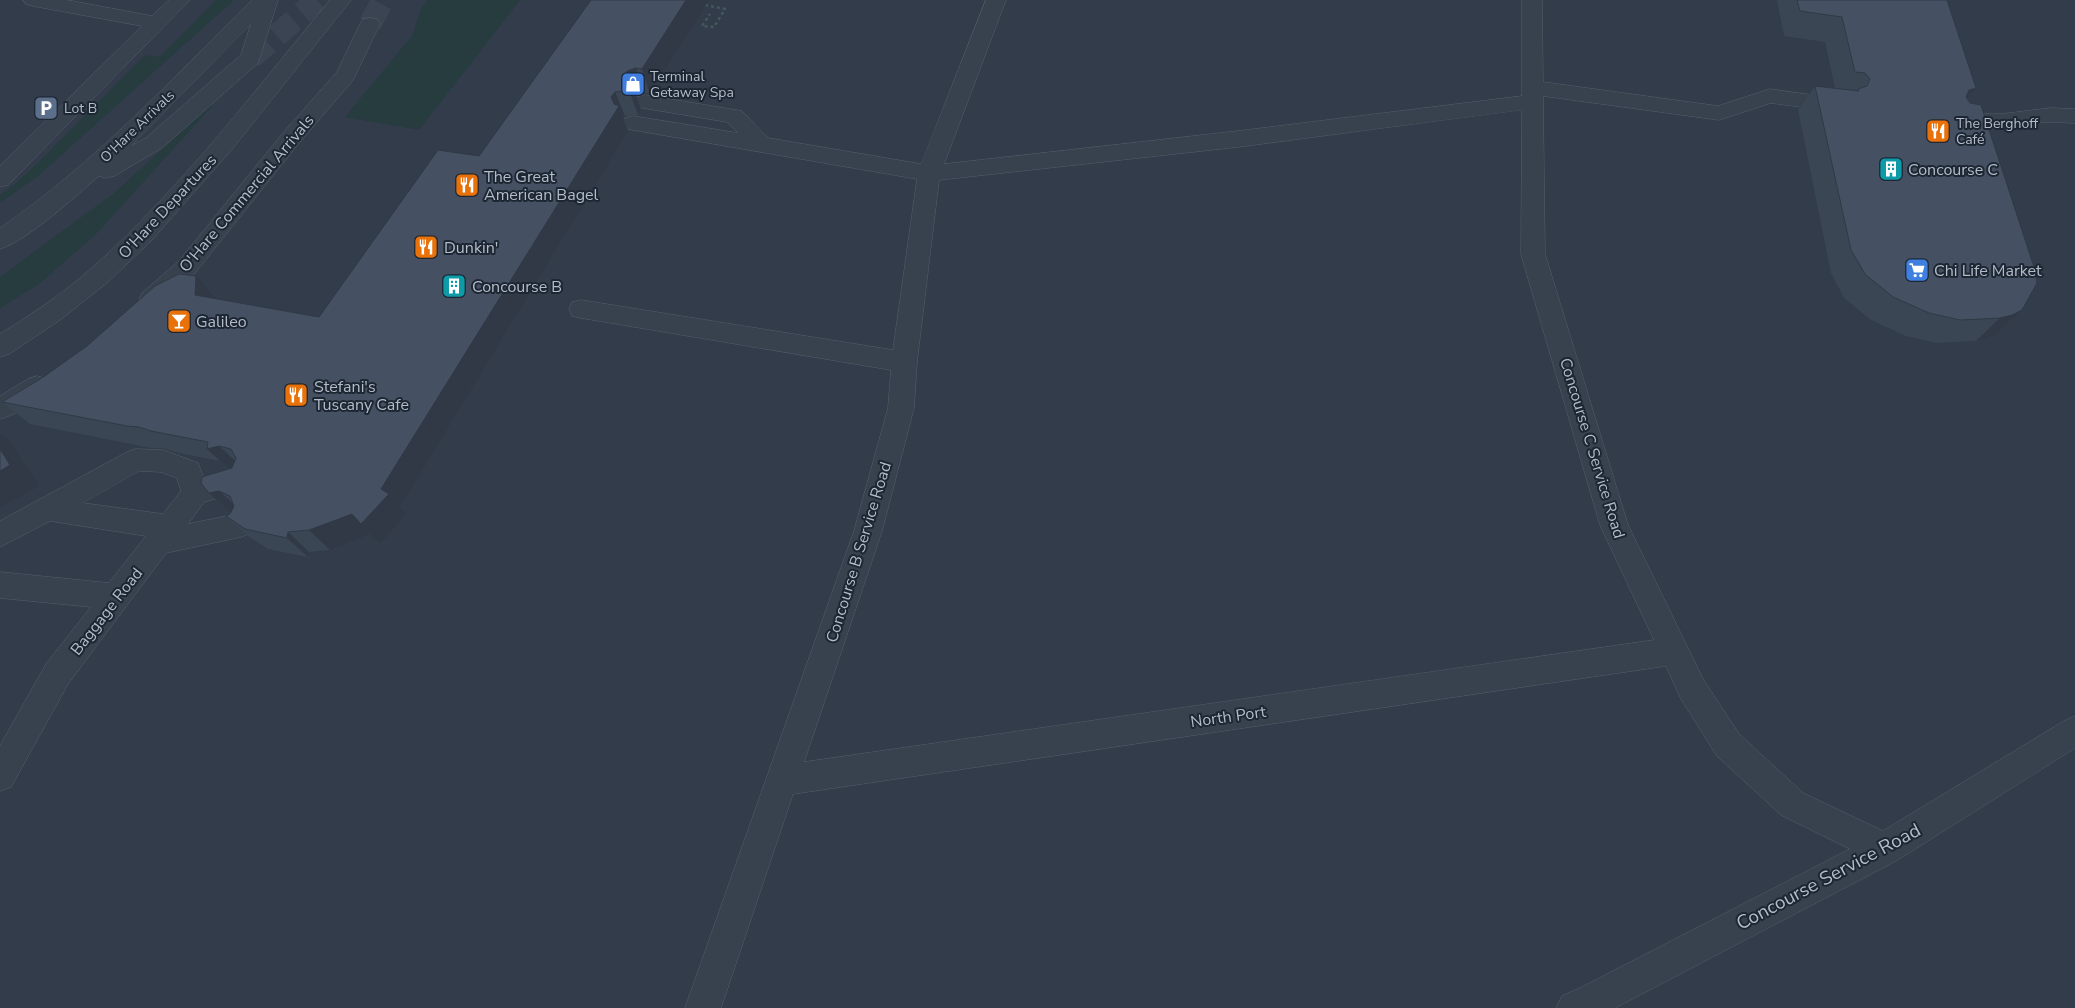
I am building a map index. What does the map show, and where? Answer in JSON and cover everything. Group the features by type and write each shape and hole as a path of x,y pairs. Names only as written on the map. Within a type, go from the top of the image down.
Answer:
{"street":[{"path":"33,0 157,23"},
{"path":"0,179 180,0"},
{"name":"O'Hare Arrivals","path":"0,240 65,192 109,154 263,0"},
{"path":"65,192 154,143 251,58 268,0"},
{"name":"O'Hare Departures","path":"0,347 47,317 105,272 155,223 251,112 341,0"},
{"name":"Concourse B Service Road","path":"703,1008 868,531 901,408 904,362 929,173 996,0"},
{"name":"Concourse C Service Road","path":"1532,0 1533,254 1614,525 1692,689 1728,746 1792,804 1884,849"},
{"name":"O'Hare Commercial Arrivals","path":"132,316 187,267 291,138 346,75 370,24"},
{"path":"633,123 929,173 1238,139 1532,95 1719,113 1770,96 1839,105"},
{"path":"645,102 734,116 761,144"},
{"path":"1958,121 2001,121 2052,115 2075,116"},
{"path":"581,309 904,362"},
{"path":"0,409 52,376"},
{"path":"0,535 136,460 162,461 188,471 195,494 242,480"},
{"name":"Baggage Road","path":"0,776 57,674 195,494"},
{"path":"45,509 164,534 241,525"},
{"path":"0,585 116,597"},
{"name":"North Port","path":"782,780 1673,651"},
{"name":"Concourse Service Road","path":"1574,1008 1601,996 1884,849 2075,731"}],"path":[{"path":"705,5 725,9 714,27 702,26 710,14"}],"shaded area":[{"path":"0,0 2075,0 2075,1008 0,1008"}],"green space":[{"path":"216,0 234,0 39,175 0,203 0,195 40,161 145,55 156,57 162,55"},
{"path":"428,0 520,0 419,130 345,117 412,36 421,9"},
{"path":"213,105 97,233 39,284 0,308 0,277 113,194"}],"building":[{"name":"Concourse B","path":"591,0 686,0 642,69 636,68 627,71 623,78 632,85 629,90 615,92 611,97 614,104 619,106 381,489 389,494 361,524 352,514 309,530 288,532 287,538 245,529 226,516 230,514 234,506 230,496 219,491 209,493 201,483 202,477 232,468 236,458 231,449 219,446 207,449 208,442 139,427 2,402 42,378 87,346 155,286 179,274 196,276 195,295 319,317 438,150 479,156"},
{"name":"Concourse C","path":"1797,0 1947,0 1976,88 1969,90 1966,97 1970,103 1981,105 2035,270 2037,283 2022,310 2000,318 1960,320 1929,313 1893,297 1865,274 1851,250 1815,86 1859,91 1858,89 1867,86 1870,79 1865,73 1855,72 1842,17 1800,11"},
{"path":"0,449 10,465 0,471"}],"tunnel":[{"path":"251,58 317,0"},
{"path":"370,24 383,0"}],"place":[{"name":"Terminal Getaway Spa","path":"633,84"},
{"name":"Lot B","path":"46,108"},
{"name":"The Berghoff Café","path":"1938,131"},
{"name":"Concourse C","path":"1891,169"},
{"name":"The Great American Bagel","path":"467,185"},
{"name":"Dunkin'","path":"426,247"},
{"name":"Chi Life Market","path":"1917,270"},
{"name":"Concourse B","path":"454,286"},
{"name":"Galileo","path":"179,321"},
{"name":"Stefani's Tuscany Cafe","path":"296,395"}]}
